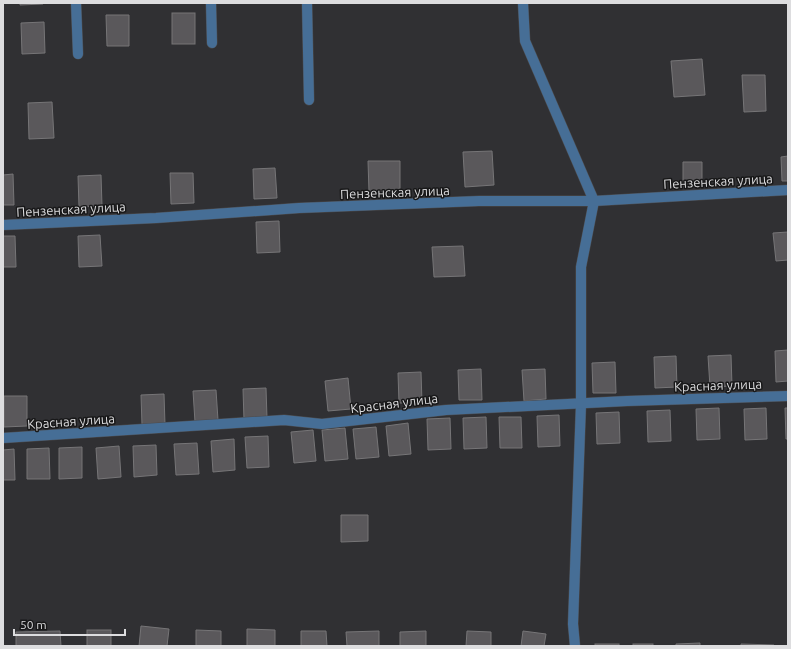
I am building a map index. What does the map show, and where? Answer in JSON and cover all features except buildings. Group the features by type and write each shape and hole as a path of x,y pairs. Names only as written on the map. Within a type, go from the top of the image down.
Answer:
{"street":[{"path":"76,3 78,54"},
{"path":"210,3 212,43"},
{"path":"307,3 309,100"},
{"path":"522,3 525,41 594,201 580,267 582,404 573,624 575,646"},
{"name":"Пензенская улица","path":"3,226 156,218 299,208 479,201 594,201 788,190"},
{"name":"Красная улица","path":"3,438 284,420 322,424 446,410 788,396"}]}
